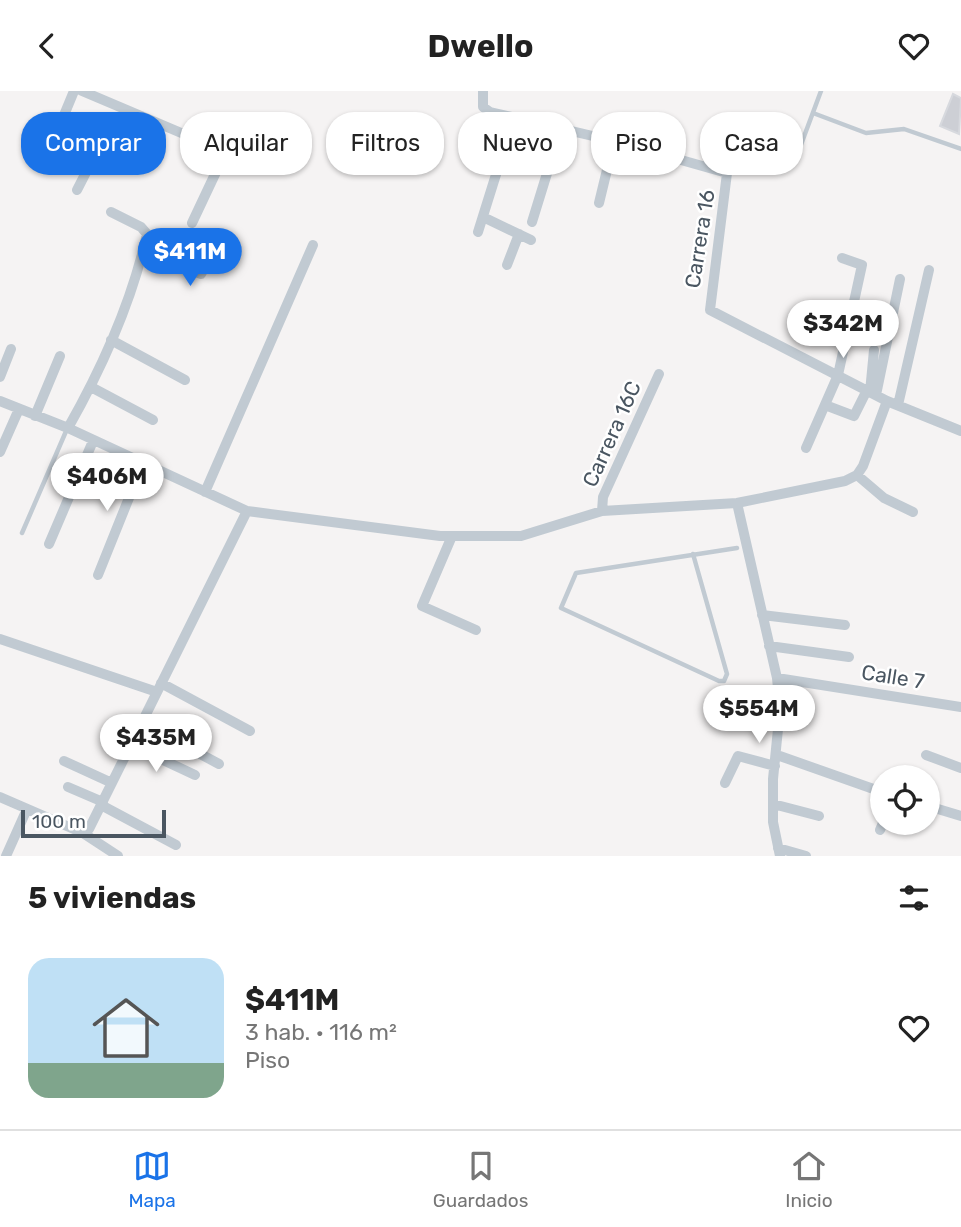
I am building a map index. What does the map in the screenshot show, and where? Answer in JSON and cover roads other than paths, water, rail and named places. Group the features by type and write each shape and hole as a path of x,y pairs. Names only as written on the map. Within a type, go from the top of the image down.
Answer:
{"street":[{"path":"65,112 74,91"},
{"path":"82,91 180,133"},
{"path":"484,91 483,107 490,112"},
{"name":"Carrera 16","path":"686,161 727,173 710,310 838,375"},
{"path":"77,190 84,175"},
{"path":"192,223 215,175"},
{"path":"478,232 496,175"},
{"path":"532,222 546,175"},
{"path":"599,203 606,175"},
{"path":"68,428 91,387 111,340 143,253 147,234 141,227 111,212"},
{"path":"483,217 531,240"},
{"path":"507,265 519,234"},
{"path":"205,492 313,245"},
{"path":"176,267 188,246"},
{"path":"143,253 201,274 215,250"},
{"path":"806,448 838,375 862,265 842,258"},
{"path":"0,401 68,428 247,511 452,536 521,536 602,510 737,503 845,481 857,475 892,403 929,270"},
{"path":"825,405 854,416 871,392 900,279"},
{"path":"111,340 185,380"},
{"path":"0,377 11,349"},
{"path":"871,392 874,350"},
{"path":"35,416 60,356"},
{"name":"Carrera 16C","path":"602,510 603,497 659,374"},
{"path":"838,375 892,403 961,431"},
{"path":"91,387 153,420"},
{"path":"0,452 19,409"},
{"path":"49,544 93,441"},
{"path":"98,575 143,463"},
{"path":"857,475 884,498 913,512"},
{"path":"737,503 741,547 762,615 780,709 773,804 779,852 806,856"},
{"path":"83,834 89,829 102,804 247,511"},
{"path":"452,536 422,606 476,630"},
{"path":"762,615 845,625"},
{"path":"0,639 159,688 250,731"},
{"path":"769,646 849,657"},
{"name":"Calle 7","path":"776,678 961,708"},
{"path":"142,723 219,764"},
{"path":"131,745 195,775"},
{"path":"926,755 961,768"},
{"path":"725,783 738,756 776,760 870,788"},
{"path":"64,761 112,783"},
{"path":"68,787 176,845"},
{"path":"0,797 83,834 118,856"},
{"path":"773,804 819,816"},
{"path":"6,856 27,809"},
{"path":"940,810 961,816"}],"lane":[{"path":"803,139 821,91"},
{"path":"813,113 866,133 904,129 961,149"},
{"path":"22,533 68,428"},
{"path":"693,554 727,674 724,681 561,608 576,573 693,554 741,547"}]}
